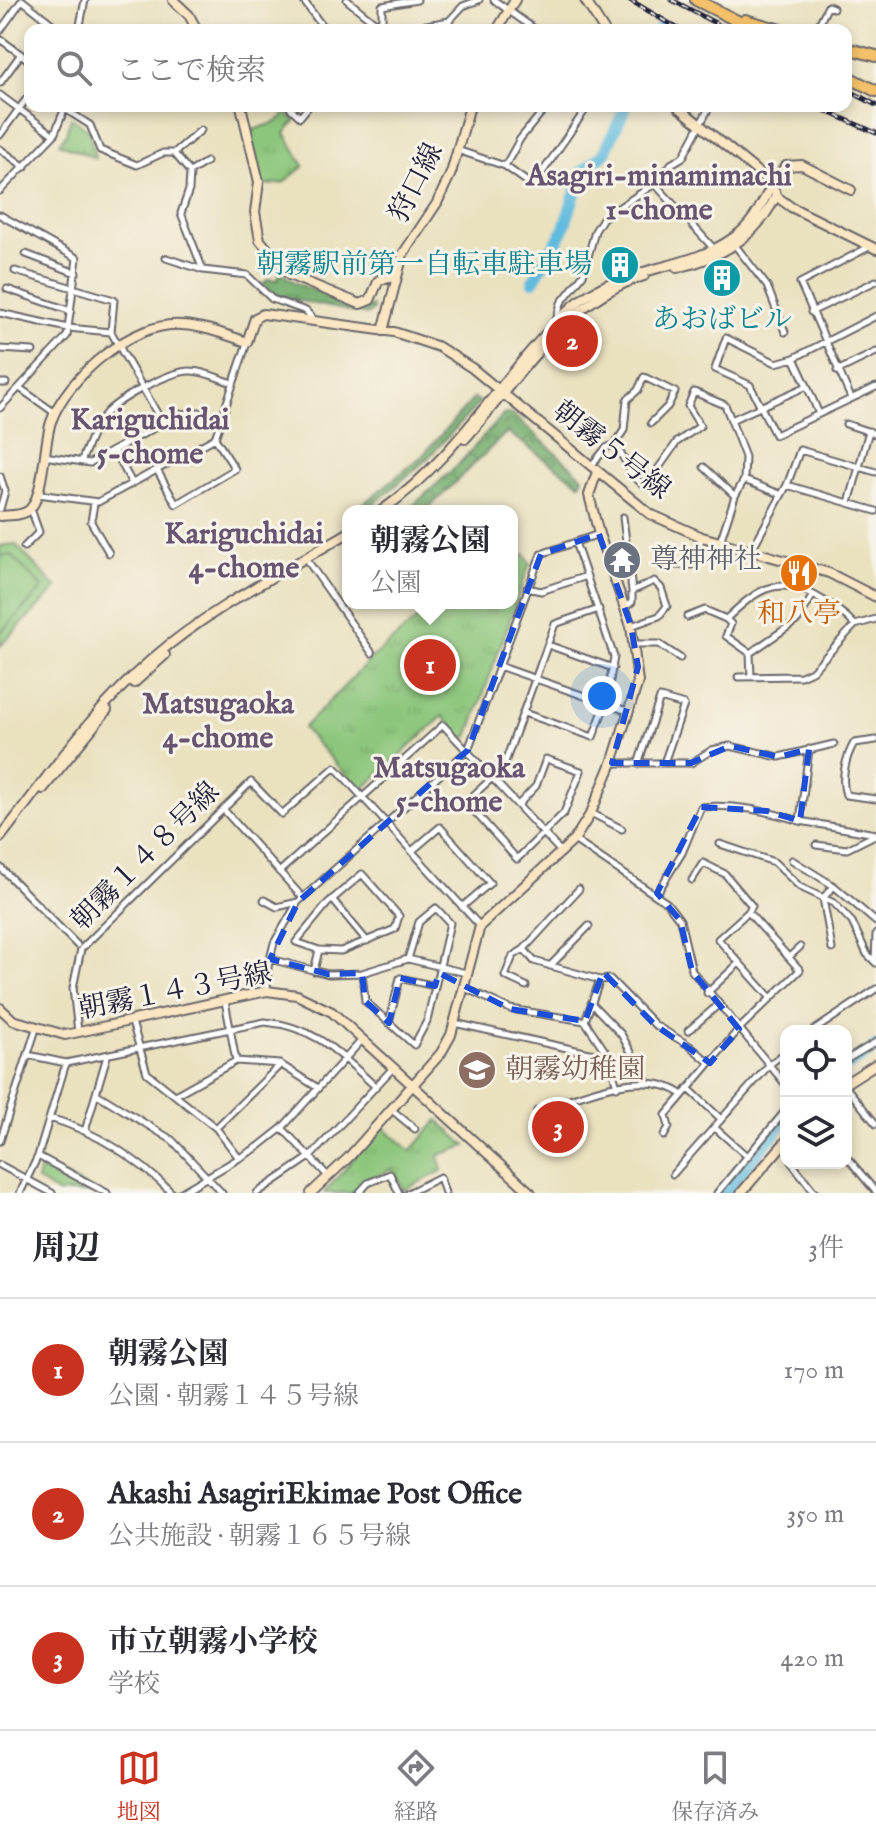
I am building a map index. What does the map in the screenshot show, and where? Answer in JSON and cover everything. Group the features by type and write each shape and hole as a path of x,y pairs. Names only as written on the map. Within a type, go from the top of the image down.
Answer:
{"highway":[{"path":"696,0 743,24"},
{"path":"731,18 756,24"},
{"path":"852,51 876,56"},
{"path":"852,79 876,91"}],"street":[{"path":"0,31 22,0 52,24"},
{"path":"80,24 85,0"},
{"path":"173,0 194,24"},
{"path":"303,0 321,24"},
{"path":"347,0 376,24"},
{"path":"378,24 382,19 380,3 417,0"},
{"path":"449,24 463,6 479,0"},
{"path":"494,0 528,24"},
{"path":"500,24 515,0"},
{"path":"585,0 600,24"},
{"path":"819,24 828,6 833,8"},
{"path":"432,24 449,21"},
{"path":"0,39 24,56"},
{"path":"0,83 21,54"},
{"path":"0,95 54,135"},
{"path":"0,135 24,103"},
{"path":"0,191 54,135 63,112"},
{"path":"72,112 90,125 100,150 137,165 163,153 174,153 201,130"},
{"path":"242,112 259,182 257,226 260,240 281,267 296,279 340,293 360,304 370,300 379,280 394,277 383,331"},
{"name":"狩口線","path":"394,277 403,254 437,203 460,151 469,112"},
{"path":"505,166 520,139 542,112"},
{"path":"460,151 505,166 533,186 584,112"},
{"path":"686,112 774,192 874,248"},
{"path":"555,326 561,303 583,275 595,231 603,218 655,184 671,164 683,157 706,112"},
{"path":"0,149 25,167"},
{"path":"174,153 190,172 191,180 181,213 203,270"},
{"path":"190,172 206,162"},
{"path":"388,505 431,471 577,310 635,279 716,252 733,242 774,192 780,172 795,163 851,190"},
{"path":"655,184 716,252"},
{"path":"0,215 77,258 64,343 0,408"},
{"path":"733,242 767,286 785,332"},
{"path":"851,398 823,342 800,283 874,248"},
{"path":"396,505 434,474 574,306 610,282 716,252"},
{"path":"26,254 76,273"},
{"path":"166,258 203,270 247,275 272,299 306,311 315,321"},
{"path":"15,271 74,291 101,294 114,300 111,332 162,422"},
{"path":"811,312 876,281"},
{"path":"7,289 71,311"},
{"path":"0,313 68,328 111,332"},
{"name":"朝霧５号線","path":"247,342 255,318 263,314 383,331 439,347 502,392 650,514 720,543 829,573 876,597"},
{"path":"876,316 794,358 776,363 726,338 715,369 750,385 775,435 876,387"},
{"path":"24,547 39,532 31,509 55,413 91,364 153,328 180,324 247,342 215,438 94,502 37,494"},
{"path":"0,349 33,351"},
{"path":"837,371 876,352"},
{"path":"794,358 819,414"},
{"path":"81,462 96,427 108,410 142,389 172,374 190,371 233,383"},
{"path":"311,1193 329,1178 415,1086 441,1053 454,1022 480,926 562,853 591,813 612,763 638,682 631,626 589,495 594,469 606,448 615,444 624,430 627,400 638,390 644,377 675,392 668,406 651,423"},
{"path":"731,420 807,386"},
{"path":"21,389 55,413"},
{"path":"615,444 635,478 646,486 677,442 700,426 688,406 694,392 725,405 745,457 744,480 735,496 720,543"},
{"path":"44,456 90,463 180,414 199,412 221,418"},
{"path":"846,424 872,432 849,503"},
{"path":"157,470 176,504 235,469 215,438"},
{"path":"114,450 132,483"},
{"path":"751,551 787,485 800,450 876,472"},
{"path":"704,467 735,496"},
{"path":"0,476 5,491 0,509"},
{"path":"744,480 780,494"},
{"path":"787,485 876,511"},
{"path":"94,502 91,522 109,553"},
{"path":"0,516 31,509"},
{"path":"623,517 632,591 632,602 624,608"},
{"path":"267,991 270,959 284,921 301,900 468,750 541,554 599,534"},
{"path":"676,565 691,565 702,537"},
{"path":"0,841 79,742 157,661 197,630 342,540"},
{"path":"0,841 82,729 154,657 194,627 342,540"},
{"path":"524,713 593,737 606,703 613,668 599,609 575,542"},
{"path":"309,563 372,653"},
{"path":"527,588 541,591 587,576"},
{"path":"631,626 659,616 667,606 654,581 632,591"},
{"path":"726,619 746,600 769,587 794,584 842,611 855,625"},
{"path":"750,653 798,620 813,595"},
{"path":"518,805 536,786 546,759 581,771 564,813 517,859 466,802 503,768 555,624 599,609"},
{"path":"687,617 705,610 726,619 731,624 726,636 750,653"},
{"path":"738,677 801,676 812,671 855,625 876,619"},
{"path":"635,644 659,644 680,658"},
{"path":"548,645 613,668"},
{"path":"750,653 751,677"},
{"path":"499,666 630,712"},
{"path":"638,764 660,698 684,705 664,763"},
{"path":"279,872 437,727 443,725 562,853"},
{"path":"876,740 854,743 848,755 843,787 846,795 876,799"},
{"path":"612,763 691,763 712,750 730,746 779,757 834,744"},
{"path":"800,821 809,749"},
{"name":"朝霧１４８号線","path":"78,1033 73,988 81,949 251,782 282,814 335,767 361,796"},
{"path":"361,796 480,926"},
{"path":"657,893 682,853 701,807 721,805 767,811 800,821 876,834"},
{"path":"223,809 301,900"},
{"path":"591,813 622,829"},
{"path":"412,851 440,827 490,883 462,907"},
{"path":"816,845 847,849 876,834"},
{"path":"574,840 657,893 680,920 692,971 707,993 780,1077"},
{"path":"720,844 774,862 800,887 834,903 852,922 867,954 876,963"},
{"path":"792,860 834,886 876,922"},
{"path":"692,880 703,863 725,874 752,906 718,939 770,997"},
{"path":"0,867 77,945"},
{"path":"362,874 399,916 395,929 341,951 319,950 296,942 332,899 362,874"},
{"path":"823,898 834,886"},
{"path":"526,986 505,976 513,956 524,949 579,889"},
{"path":"823,898 832,949"},
{"path":"332,899 367,941"},
{"path":"264,900 277,907 301,900"},
{"path":"362,973 365,1001 414,1045 427,1021 450,923 436,908 419,922 408,959"},
{"path":"664,1136 669,1127 666,1115 688,1088 739,1029 800,970 748,912"},
{"path":"550,966 589,926"},
{"path":"876,934 876,963"},
{"path":"789,957 800,947"},
{"path":"524,949 534,961 600,980 610,979 655,1025 690,1046 710,1063"},
{"path":"314,971 319,950"},
{"path":"270,959 328,974 362,973 408,959 466,973"},
{"path":"707,993 739,963"},
{"path":"389,1023 400,978 435,986"},
{"path":"585,1021 600,980"},
{"path":"462,987 510,1009 585,1021 609,1057 617,1087"},
{"path":"822,1025 876,989"},
{"name":"朝霧１４３号線","path":"0,1008 13,1020 54,1034 78,1033 267,991 310,1000 332,1012 363,1039 531,1193"},
{"path":"225,1001 236,1061"},
{"path":"591,1003 621,1034 647,1081"},
{"path":"688,1031 718,1005"},
{"path":"132,1022 147,1073 216,1128 239,1158"},
{"path":"28,1055 66,1063 265,1022 292,1025 321,1038 375,1086"},
{"path":"454,1022 594,1054"},
{"path":"0,1141 36,1029"},
{"path":"180,1193 282,1128 363,1039"},
{"path":"852,1056 876,1042"},
{"path":"85,1131 107,1056"},
{"path":"673,1174 780,1056"},
{"path":"174,1095 236,1061 280,1064 318,1088"},
{"path":"20,1193 38,1156 66,1063"},
{"path":"216,1128 280,1064"},
{"path":"852,1081 876,1064"},
{"path":"257,1193 310,1157 394,1067"},
{"path":"537,1111 647,1081 671,1086 683,1095"},
{"path":"688,1088 721,1119"},
{"path":"852,1093 876,1124"},
{"path":"97,1094 172,1140 208,1174 222,1193"},
{"path":"392,1110 415,1129"},
{"path":"717,1193 780,1117"},
{"path":"50,1118 85,1131 132,1158 172,1193"},
{"path":"714,1127 748,1157"},
{"path":"282,1128 329,1178"},
{"path":"741,1193 780,1152"},
{"path":"38,1156 107,1193"},
{"path":"852,1163 875,1191"},
{"path":"0,1165 52,1193"},
{"path":"797,1169 815,1193"},
{"path":"359,1193 368,1183 390,1174 399,1193"},
{"path":"408,1193 440,1177 445,1193"}],"highlighted area":[{"path":"599,534 631,626 638,667 612,763 691,763 730,746 779,757 809,749 800,821 767,811 701,807 657,893 680,920 692,971 739,1029 710,1063 655,1025 603,972 585,1021 510,1009 439,973 435,986 400,978 389,1023 365,1001 362,973 328,974 270,959 298,902 468,750 541,554"}],"green space":[{"path":"286,113 295,121 285,133 304,166 283,183 262,186 250,131 277,122"},
{"path":"71,118 89,130 95,158 59,143 66,134"},
{"path":"280,271 298,284 350,306 360,309 372,306 373,310 367,315 277,296 263,284 268,279 278,280"},
{"path":"474,398 480,402 426,460 373,505 363,504 422,456"},
{"path":"504,414 512,414 583,477 580,484 507,432 433,504 414,505 458,465"},
{"path":"15,544 57,588 0,646 0,546"},
{"path":"524,554 530,563 518,597 518,556"},
{"path":"11,555 43,588 0,633 0,556"},
{"path":"429,609 514,609 468,737 459,737 443,716 364,788 358,788 303,728 372,658"},
{"path":"438,1120 466,1146 439,1155 442,1171 404,1190 392,1169 364,1182 353,1193 324,1193 382,1126 411,1151"},
{"path":"41,1164 98,1193 57,1193 37,1180"}],"waterway":[{"path":"533,281 563,231 582,172 604,154 623,112"},
{"path":"852,1063 876,1047"},
{"path":"724,1193 780,1126"}],"railway":[{"path":"630,0 670,24"},
{"path":"672,0 717,24"},
{"path":"852,92 876,105"},
{"path":"829,112 876,133"}],"place":[{"name":"朝霧駅前第一自転車駐車場","path":"620,265"},
{"name":"あおばビル","path":"722,278"},
{"name":"Akashi AsagiriEkimae Post Office","path":"572,341"},
{"name":"尊神神社","path":"622,560"},
{"name":"和八亭","path":"799,573"},
{"name":"朝霧公園","path":"430,665"},
{"name":"朝霧幼稚園","path":"477,1070"},
{"name":"市立朝霧小学校","path":"558,1127"}],"district":[{"name":"Asagiri-minamimachi 1-chome","path":"659,194"},
{"name":"Kariguchidai 5-chome","path":"150,438"},
{"name":"Kariguchidai 4-chome","path":"244,552"},
{"name":"Matsugaoka 4-chome","path":"218,722"},
{"name":"Matsugaoka 5-chome","path":"449,786"}]}
